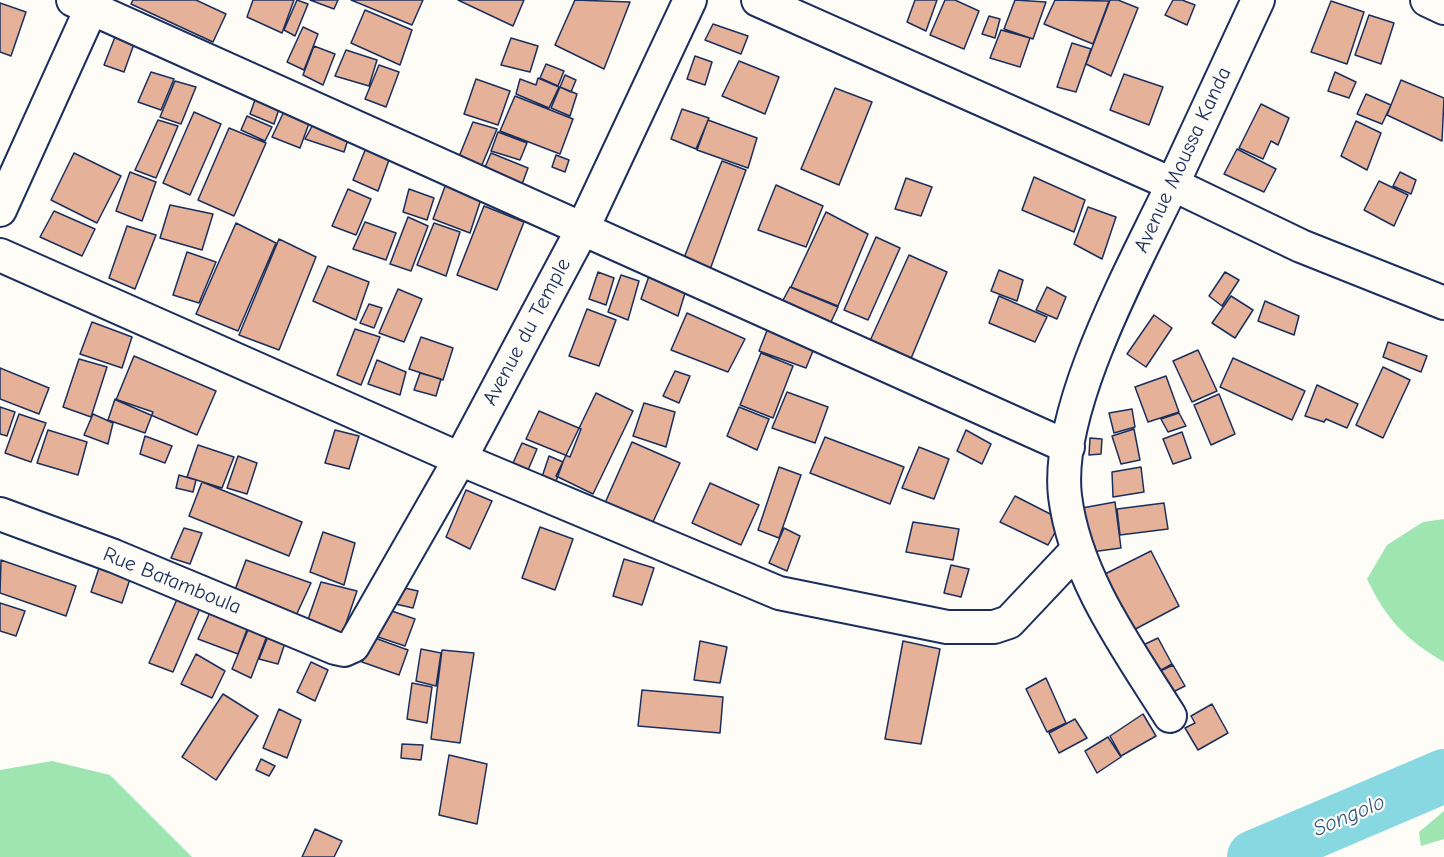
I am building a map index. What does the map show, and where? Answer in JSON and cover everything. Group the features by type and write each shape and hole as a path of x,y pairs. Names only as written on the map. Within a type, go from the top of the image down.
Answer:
{"street":[{"name":"Avenue du Temple","path":"344,650 353,646 460,459 583,228 690,0"},
{"path":"758,0 1172,183 1301,246 1444,303"},
{"name":"Avenue Moussa Kanda","path":"1170,716 1110,615 1077,550 1065,495 1068,447 1078,403 1108,320 1257,0"},
{"path":"1427,0 1444,8"},
{"path":"0,210 86,3 583,228 664,267 1068,447"},
{"path":"0,255 460,459 778,593 947,627 994,627 1009,622 1077,550"},
{"name":"Rue Batamboula","path":"0,514 114,556 344,650"}],"green space":[{"path":"1444,519 1444,662 1418,645 1398,627 1389,617 1367,579 1387,545 1423,522"},
{"path":"52,761 110,775 192,857 0,857 0,770"},
{"path":"1444,811 1444,839 1421,846 1419,832"}],"building":[{"path":"133,0 196,0 226,14 213,42 131,4"},
{"path":"253,0 294,0 282,33 247,17"},
{"path":"297,0 308,4 295,36 284,30"},
{"path":"310,0 338,0 334,9"},
{"path":"351,0 423,0 412,25"},
{"path":"458,0 524,0 513,26"},
{"path":"575,0 630,2 604,69 555,45"},
{"path":"915,0 937,0 926,31 907,22"},
{"path":"945,0 955,0 979,11 964,49 930,35"},
{"path":"1015,0 1046,2 1033,39 1004,29"},
{"path":"1055,0 1109,1 1093,44 1044,24"},
{"path":"1110,0 1118,0 1138,8 1111,76 1086,64"},
{"path":"1173,0 1182,0 1195,5 1187,25 1165,15"},
{"path":"1331,1 1364,12 1347,64 1311,52"},
{"path":"0,3 26,12 11,56 0,52"},
{"path":"365,10 412,30 400,65 351,43"},
{"path":"1369,15 1394,23 1381,64 1355,55"},
{"path":"989,16 1000,19 995,38 982,34"},
{"path":"713,24 748,36 741,54 705,40"},
{"path":"303,27 318,34 304,70 287,62"},
{"path":"1001,30 1030,38 1020,67 990,58"},
{"path":"115,37 134,44 124,72 104,65"},
{"path":"511,38 538,46 530,72 501,65"},
{"path":"1072,43 1091,49 1076,92 1057,87"},
{"path":"314,46 335,54 323,85 303,75"},
{"path":"346,50 377,60 369,86 335,76"},
{"path":"695,56 712,62 705,85 687,79"},
{"path":"739,61 779,77 765,114 722,96"},
{"path":"546,64 564,71 558,86 540,78"},
{"path":"379,65 399,72 386,107 365,99"},
{"path":"151,72 174,79 161,110 138,102"},
{"path":"1335,72 1356,82 1349,98 1328,91"},
{"path":"1124,74 1163,87 1149,125 1110,110"},
{"path":"565,75 576,80 571,92 560,87"},
{"path":"538,78 559,87 549,108 516,94 520,79 536,85"},
{"path":"476,79 510,91 498,125 464,114"},
{"path":"1401,80 1444,98 1442,141 1387,115"},
{"path":"175,81 196,87 181,124 160,117"},
{"path":"560,87 577,94 570,116 551,108"},
{"path":"835,88 872,102 839,185 801,169"},
{"path":"1366,94 1391,105 1382,124 1357,114"},
{"path":"515,96 573,119 560,154 500,131"},
{"path":"256,97 280,106 274,124 250,114"},
{"path":"1261,104 1289,118 1278,145 1271,141 1263,159 1239,148"},
{"path":"286,107 311,118 300,148 272,137"},
{"path":"682,109 709,118 696,149 671,139"},
{"path":"194,112 221,124 190,195 163,183"},
{"path":"247,116 272,127 265,141 241,130"},
{"path":"316,119 351,130 344,152 305,139"},
{"path":"158,120 178,126 156,178 135,170"},
{"path":"708,120 757,138 748,168 697,150"},
{"path":"1356,121 1381,133 1367,170 1341,156"},
{"path":"473,122 497,129 479,172 456,164"},
{"path":"229,128 266,143 234,216 198,200"},
{"path":"498,132 527,143 520,160 491,151"},
{"path":"366,148 390,157 378,191 353,180"},
{"path":"1237,149 1276,169 1264,192 1224,174"},
{"path":"74,153 121,176 97,223 51,200"},
{"path":"491,153 528,168 521,187 483,172"},
{"path":"556,155 569,160 565,172 552,167"},
{"path":"722,161 746,170 707,278 680,268"},
{"path":"130,172 156,182 142,221 116,211"},
{"path":"1400,172 1416,180 1411,194 1393,186"},
{"path":"1034,177 1085,200 1074,232 1022,210"},
{"path":"906,178 932,187 921,216 895,209"},
{"path":"447,181 483,193 470,233 433,219"},
{"path":"1379,181 1408,195 1394,226 1364,210"},
{"path":"776,185 823,206 806,247 758,230"},
{"path":"348,189 371,199 356,235 332,226"},
{"path":"409,189 434,198 427,220 403,212"},
{"path":"170,205 213,214 202,250 160,238"},
{"path":"484,206 524,222 497,290 457,275"},
{"path":"1088,207 1116,217 1102,259 1074,244"},
{"path":"54,211 95,229 82,256 40,237"},
{"path":"826,212 868,234 838,306 791,287"},
{"path":"408,217 428,226 411,271 390,264"},
{"path":"365,222 396,233 386,260 353,249"},
{"path":"236,223 276,243 238,331 196,314"},
{"path":"434,223 460,232 446,276 417,265"},
{"path":"127,226 156,235 135,289 109,278"},
{"path":"876,237 900,248 868,320 844,310"},
{"path":"279,239 316,257 279,350 239,335"},
{"path":"187,252 216,262 199,303 173,295"},
{"path":"909,255 947,272 910,361 869,343"},
{"path":"328,266 369,282 356,320 313,301"},
{"path":"999,270 1023,280 1017,301 991,291"},
{"path":"598,272 614,278 606,305 589,299"},
{"path":"1225,272 1239,280 1222,306 1209,296"},
{"path":"621,275 639,281 628,320 608,312"},
{"path":"649,276 686,290 678,316 641,299"},
{"path":"790,287 838,307 830,324 781,304"},
{"path":"1047,287 1066,297 1057,319 1036,310"},
{"path":"398,289 422,299 404,342 379,333"},
{"path":"999,296 1047,317 1035,342 989,323"},
{"path":"1231,296 1253,310 1235,338 1212,323"},
{"path":"1265,301 1299,316 1294,335 1258,321"},
{"path":"369,304 382,308 374,328 360,323"},
{"path":"587,309 616,320 599,366 569,356"},
{"path":"687,313 745,339 728,372 671,350"},
{"path":"1154,315 1172,328 1146,367 1127,354"},
{"path":"92,322 132,337 122,368 80,354"},
{"path":"770,323 817,341 806,368 759,351"},
{"path":"355,329 380,337 361,385 337,375"},
{"path":"421,337 453,348 443,380 409,369"},
{"path":"1388,342 1427,356 1421,372 1383,357"},
{"path":"1198,350 1217,391 1192,402 1173,361"},
{"path":"761,353 793,366 773,418 740,405"},
{"path":"134,356 216,391 197,435 116,400"},
{"path":"1233,358 1305,391 1292,420 1220,387"},
{"path":"79,359 107,367 91,417 63,407"},
{"path":"377,360 406,372 400,395 368,384"},
{"path":"1383,367 1410,380 1383,438 1356,425"},
{"path":"0,368 49,388 39,414 0,399"},
{"path":"675,371 690,376 679,403 663,396"},
{"path":"420,373 441,379 436,396 414,390"},
{"path":"1166,376 1179,412 1148,422 1135,387"},
{"path":"1317,385 1358,404 1347,428 1326,419 1324,422 1305,416"},
{"path":"787,392 828,407 815,443 772,428"},
{"path":"596,393 633,411 593,494 556,476"},
{"path":"1219,394 1235,434 1211,445 1194,405"},
{"path":"115,399 153,412 145,433 108,420"},
{"path":"644,403 675,412 666,447 633,436"},
{"path":"0,407 15,412 7,436 0,434"},
{"path":"739,407 769,419 757,450 727,436"},
{"path":"1132,409 1135,427 1114,433 1109,413"},
{"path":"539,411 581,429 570,457 526,439"},
{"path":"1179,413 1186,426 1168,432 1161,419"},
{"path":"19,414 46,423 31,462 5,453"},
{"path":"93,414 113,423 108,444 84,435"},
{"path":"1134,429 1140,460 1121,464 1112,436"},
{"path":"48,430 87,442 78,475 37,463"},
{"path":"335,430 359,436 349,469 325,463"},
{"path":"966,430 991,444 982,464 957,451"},
{"path":"1182,432 1191,458 1173,464 1163,439"},
{"path":"145,436 172,446 165,463 140,454"},
{"path":"825,437 904,467 890,504 810,473"},
{"path":"1090,438 1102,439 1101,454 1089,455"},
{"path":"632,442 680,463 652,524 605,503"},
{"path":"522,443 537,449 528,470 513,463"},
{"path":"198,445 234,457 222,488 187,477"},
{"path":"919,447 949,459 934,499 902,488"},
{"path":"238,456 257,463 247,494 227,488"},
{"path":"549,456 563,462 555,484 541,480"},
{"path":"779,467 801,475 779,538 758,530"},
{"path":"1141,467 1144,492 1113,497 1112,472"},
{"path":"179,475 196,480 193,492 176,488"},
{"path":"202,482 302,522 289,556 189,516"},
{"path":"710,483 759,505 741,545 692,523"},
{"path":"466,490 492,501 470,549 446,537"},
{"path":"1015,496 1062,520 1048,545 1000,522"},
{"path":"1115,502 1121,548 1091,552 1082,508"},
{"path":"1164,503 1168,529 1120,535 1117,509"},
{"path":"913,522 959,529 953,560 906,552"},
{"path":"540,527 573,539 555,590 522,578"},
{"path":"184,528 202,533 190,564 171,558"},
{"path":"784,528 800,536 787,571 769,563"},
{"path":"323,532 355,543 344,585 310,572"},
{"path":"1151,551 1179,606 1126,634 1097,578"},
{"path":"624,559 654,568 642,605 613,596"},
{"path":"1,560 76,586 66,616 0,593"},
{"path":"246,560 311,583 294,620 232,598"},
{"path":"100,565 131,576 122,603 91,592"},
{"path":"951,565 969,569 961,597 944,593"},
{"path":"321,582 357,591 340,641 304,631"},
{"path":"396,586 418,591 413,608 391,603"},
{"path":"178,597 201,606 173,672 149,663"},
{"path":"0,603 25,611 16,636 0,631"},
{"path":"212,608 249,624 238,654 198,639"},
{"path":"386,609 415,619 405,646 375,636"},
{"path":"250,625 268,633 251,678 232,669"},
{"path":"269,634 286,640 278,664 259,659"},
{"path":"372,637 408,650 399,675 362,662"},
{"path":"1158,638 1172,664 1154,674 1139,647"},
{"path":"700,641 727,647 720,683 694,680"},
{"path":"903,641 940,649 921,744 885,739"},
{"path":"421,649 441,653 436,686 416,681"},
{"path":"442,650 474,653 460,743 431,739"},
{"path":"196,654 225,671 212,698 181,684"},
{"path":"311,662 328,670 315,701 297,692"},
{"path":"1173,665 1185,686 1167,695 1156,673"},
{"path":"1046,678 1066,723 1047,732 1026,689"},
{"path":"412,683 432,687 427,723 407,719"},
{"path":"642,690 723,697 720,733 638,726"},
{"path":"223,694 258,716 216,780 182,757"},
{"path":"1212,704 1228,733 1198,750 1185,728 1195,723 1191,716"},
{"path":"279,709 301,720 287,758 263,748"},
{"path":"1143,714 1156,736 1121,756 1110,736"},
{"path":"1075,719 1087,738 1059,753 1049,733"},
{"path":"1108,737 1121,757 1097,773 1085,751"},
{"path":"402,744 423,745 421,760 401,758"},
{"path":"449,755 487,764 477,824 439,815"},
{"path":"261,759 275,766 269,776 256,770"},
{"path":"315,829 342,841 334,857 302,857"}],"waterway":[{"name":"Songolo","path":"1254,857 1444,776"}]}
